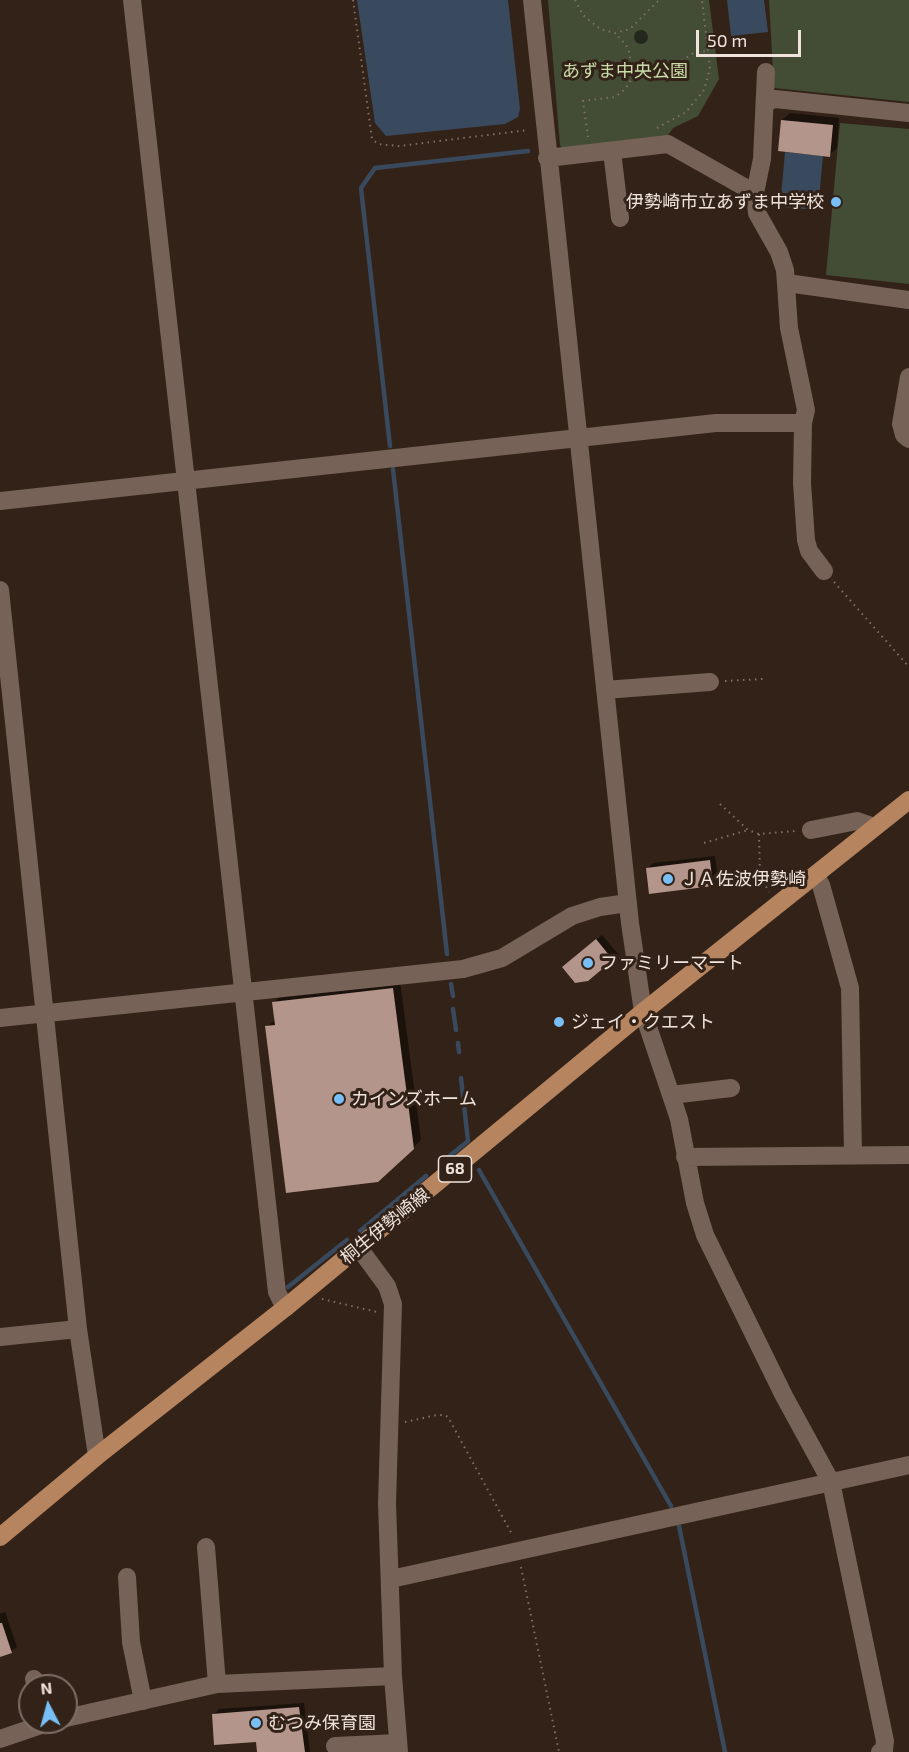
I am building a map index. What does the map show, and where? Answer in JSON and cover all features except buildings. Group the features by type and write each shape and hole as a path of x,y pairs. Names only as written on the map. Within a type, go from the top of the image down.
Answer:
{"main road":[{"name":"桐生伊勢崎線","path":"0,1537 97,1456 308,1290 643,1012 909,800"}],"street":[{"path":"132,0 188,480 277,1292 285,1308"},
{"path":"532,0 628,903 643,1012 679,1119 698,1212 709,1244 784,1396 831,1482 885,1742 883,1751"},
{"path":"766,72 762,159 755,194 757,213 780,252 788,283 789,328 806,410 803,423 802,483 806,540 809,551 824,571"},
{"path":"765,103 775,99 909,113"},
{"path":"547,158 668,144 755,194"},
{"path":"612,151 620,218"},
{"path":"788,283 909,300"},
{"path":"909,377 901,424 904,435 909,439"},
{"path":"0,501 716,423 803,423"},
{"path":"0,590 78,1329 97,1456"},
{"path":"605,690 710,682"},
{"path":"811,830 857,821 874,827"},
{"path":"816,876 821,885 850,988 853,1155"},
{"path":"0,1018 244,994 481,966 508,955 572,916 600,907 628,903"},
{"path":"671,1095 731,1088"},
{"path":"685,1157 909,1155"},
{"path":"334,1746 399,1747 393,1676 387,1503 392,1294 358,1248"},
{"path":"0,1338 78,1329"},
{"path":"391,1579 909,1465"},
{"path":"206,1547 217,1684"},
{"path":"127,1577 131,1642 143,1701"},
{"path":"78,1715 217,1684 393,1676"},
{"path":"10,1742 25,1734"}],"path":[{"path":"352,0 372,139 378,144 399,146 533,129"},
{"path":"575,0 583,15 600,29 615,33 630,29 659,0"},
{"path":"654,130 686,111 696,102 708,79 708,51 702,0"},
{"path":"588,137 583,101 615,97 631,80 630,54 626,45 615,33"},
{"path":"682,61 693,53 708,51"},
{"path":"824,571 909,667"},
{"path":"710,682 763,679"},
{"path":"720,804 748,830 759,834 811,830"},
{"path":"704,843 748,830"},
{"path":"759,834 760,875 777,904"},
{"path":"308,1290 320,1299 392,1314"}],"green space":[{"name":"あずま中央公園","path":"548,0 709,0 719,79 698,116 673,128 666,138 564,152 560,145"},
{"path":"769,0 909,0 909,102 774,88"},
{"path":"840,123 909,129 909,284 826,275"}],"water":[{"path":"357,0 508,0 520,109 518,117 505,124 386,136 375,123"},
{"path":"727,0 764,0 768,32 731,36"},
{"path":"785,152 823,156 818,210 780,207"}],"waterway":[{"path":"390,446 361,188 375,168 528,151"},
{"path":"393,469 447,954"},
{"path":"451,984 453,996"},
{"path":"453,1009 456,1030"},
{"path":"458,1043 459,1052"},
{"path":"441,1163 468,1141 461,1078"},
{"path":"479,1170 671,1506"},
{"path":"360,1231 426,1176"},
{"path":"288,1287 347,1240"},
{"path":"679,1526 725,1752"}],"place":[{"name":"伊勢崎市立あずま中学校","path":"836,202"},
{"name":"ＪＡ佐波伊勢崎","path":"668,879"},
{"name":"ファミリーマート","path":"588,963"},
{"name":"ジェイ・クエスト","path":"559,1022"},
{"name":"カインズホーム","path":"339,1099"},
{"name":"むつみ保育園","path":"256,1723"}]}
